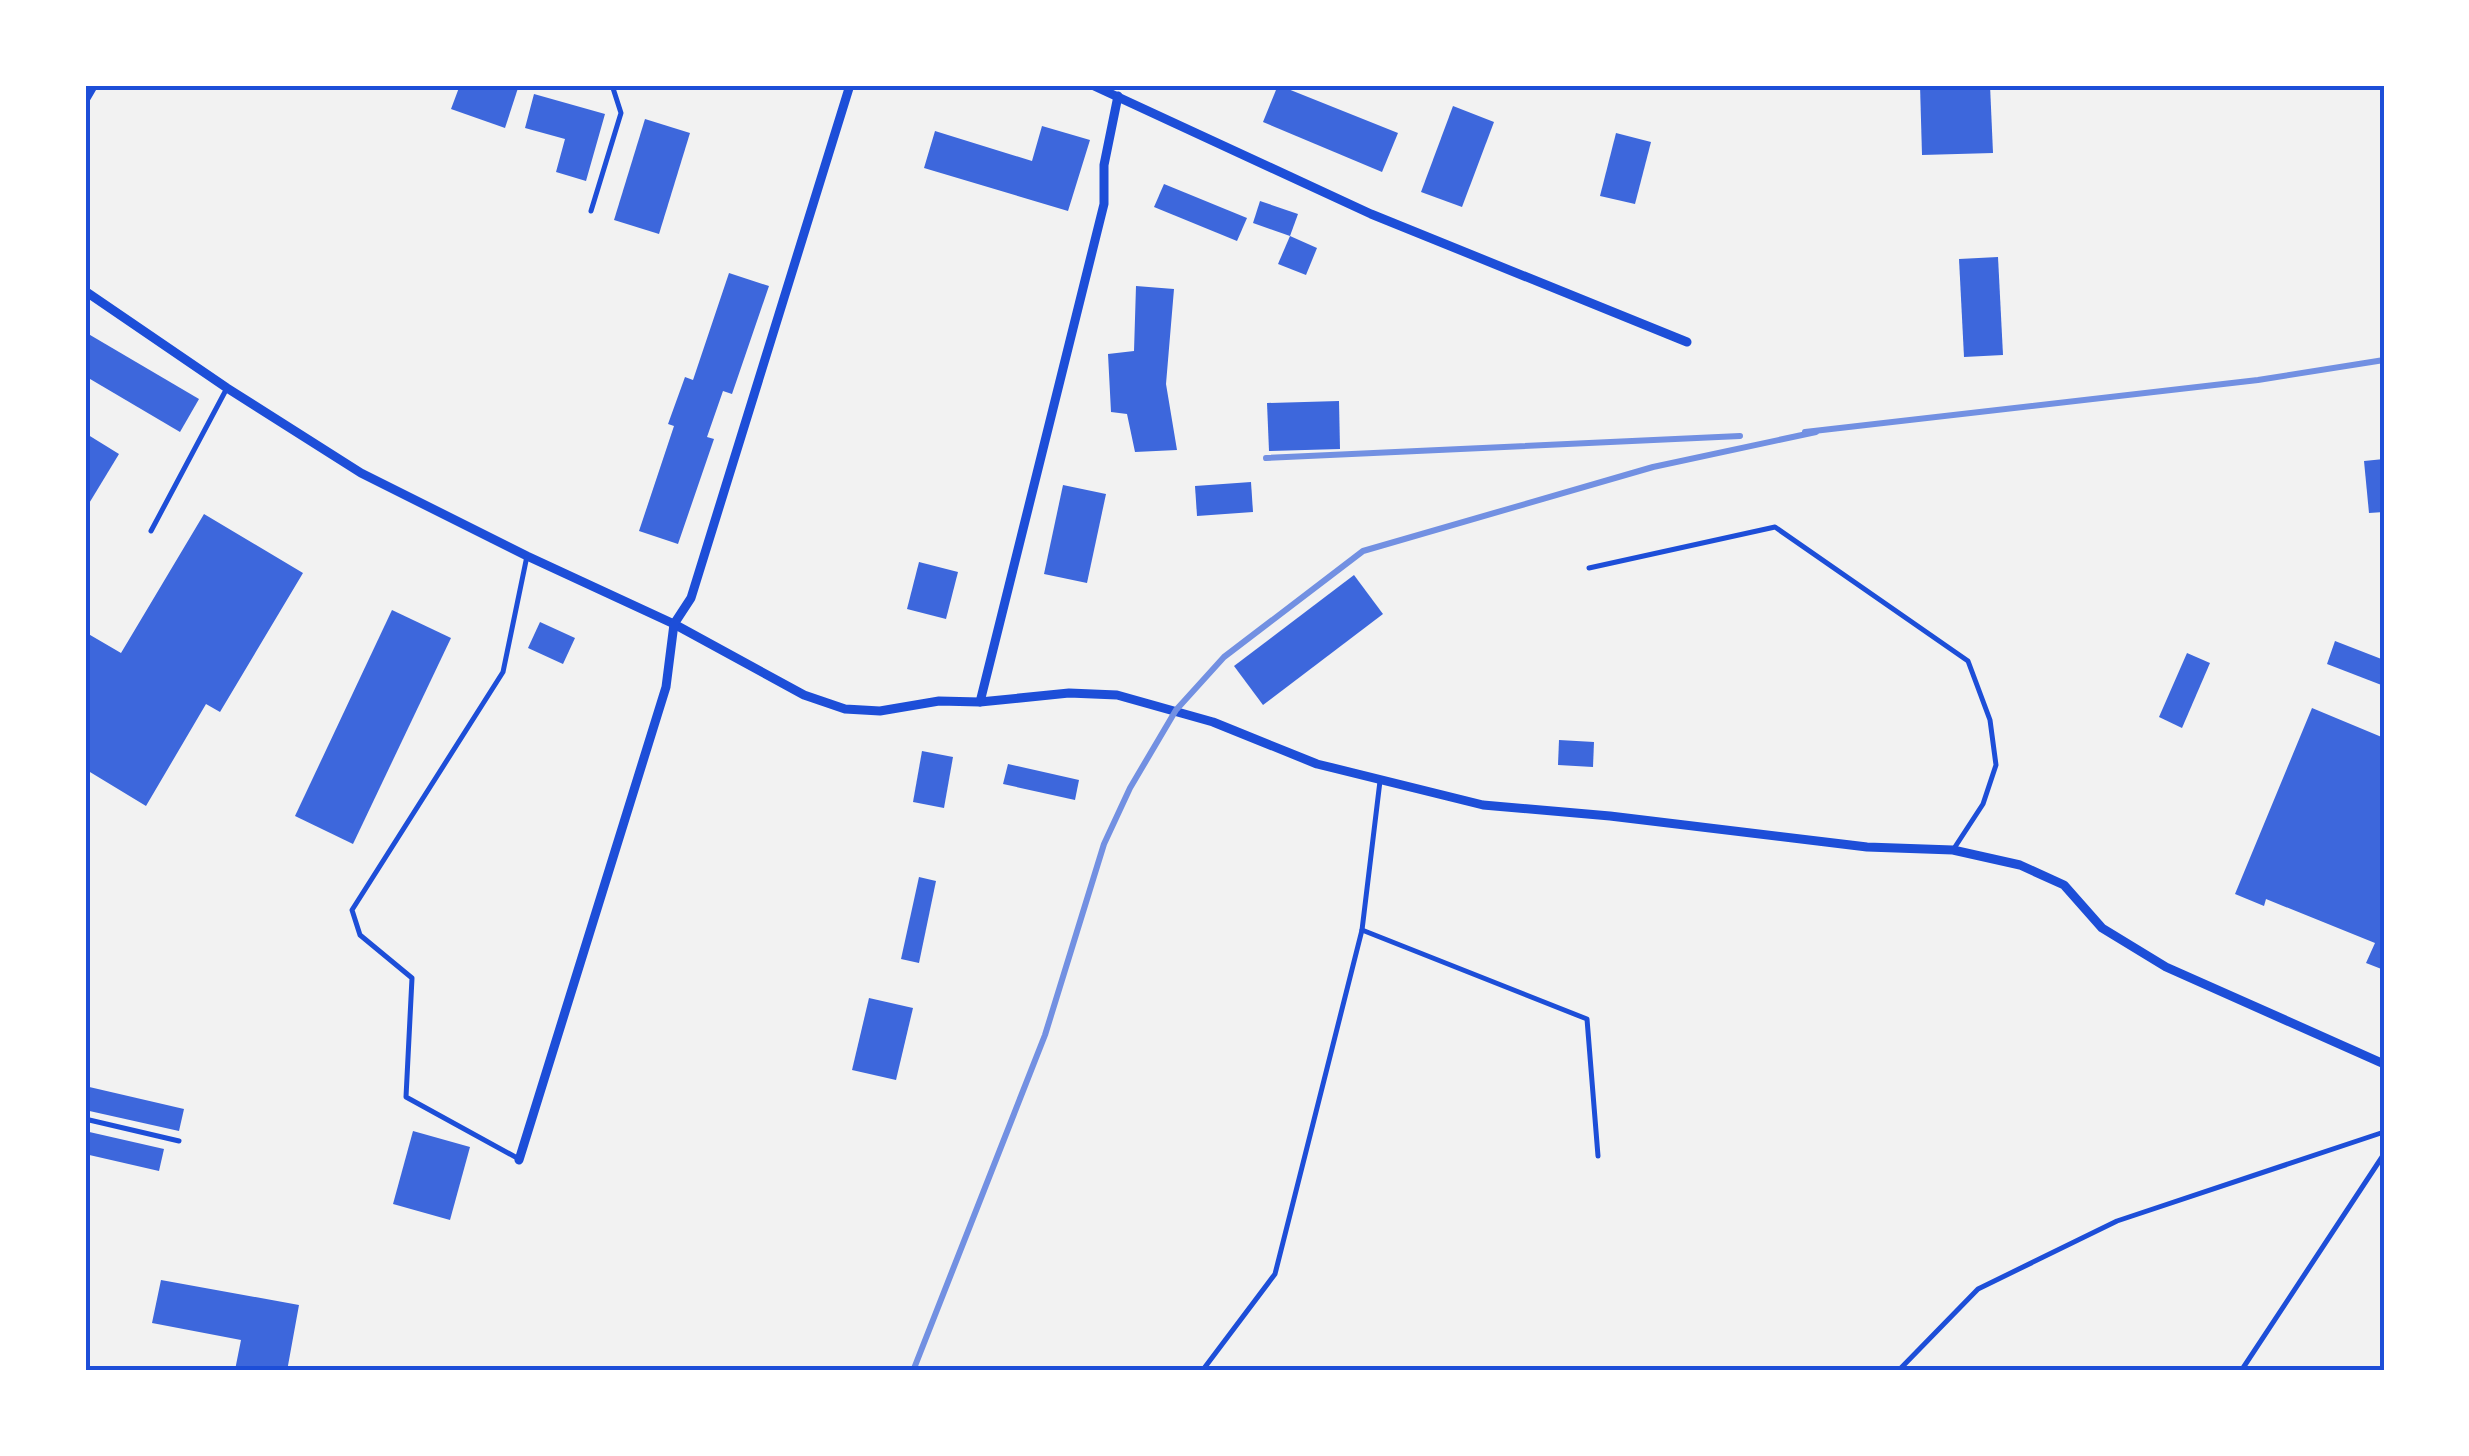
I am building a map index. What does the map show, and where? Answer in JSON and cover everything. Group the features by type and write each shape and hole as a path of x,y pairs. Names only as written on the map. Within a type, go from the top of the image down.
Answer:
{"main road":[{"path":"85,97 92,85"}],"street":[{"path":"519,1160 666,687 674,624 692,598 850,85"},
{"path":"1092,85 1371,214 1687,342"},
{"path":"980,702 1104,204 1104,165 1118,96"},
{"path":"85,291 227,388 361,472 674,624 804,694 845,709 880,712 939,700 980,702 1069,693 1116,694 1213,722 1317,764 1483,806 1610,816 1867,847 1954,850 2020,864 2064,885 2102,928 2166,966 2384,1064"}],"lane":[{"path":"591,211 621,113 612,85"},
{"path":"151,531 227,388"},
{"path":"1588,568 1775,527 1968,660 1990,720 1996,765 1983,804 1954,850"},
{"path":"519,1160 406,1097 412,978 360,935 352,910 503,672 528,556"},
{"path":"1202,1371 1275,1274 1362,930 1380,782"},
{"path":"1362,930 1587,1019 1598,1156"},
{"path":"85,1118 180,1141"},
{"path":"1898,1371 1978,1289 2116,1222 2384,1132"},
{"path":"2242,1371 2384,1154"}],"building":[{"path":"460,85 519,85 505,128 451,109"},
{"path":"1278,85 1398,133 1382,172 1263,122"},
{"path":"1920,85 1990,85 1993,153 1922,155"},
{"path":"534,94 605,114 586,181 556,172 565,139 525,128"},
{"path":"1453,106 1494,122 1462,207 1421,192"},
{"path":"645,119 690,133 659,234 614,220"},
{"path":"1042,126 1090,140 1068,211 924,168 935,131 1032,161"},
{"path":"1616,133 1651,142 1635,204 1600,196"},
{"path":"1164,184 1247,218 1237,241 1154,207"},
{"path":"1260,201 1298,214 1290,236 1253,223"},
{"path":"1290,236 1317,248 1306,275 1278,264"},
{"path":"1998,257 2003,355 1964,357 1959,259"},
{"path":"729,273 769,286 732,394 723,391 707,437 714,439 678,544 639,531 674,426 668,424 685,377 693,380"},
{"path":"1136,286 1174,289 1166,384 1177,450 1135,452 1127,414 1111,412 1108,354 1134,351"},
{"path":"85,332 199,399 180,432 85,376"},
{"path":"1339,401 1340,449 1269,451 1267,403"},
{"path":"85,433 119,454 85,510"},
{"path":"2384,459 2384,512 2369,513 2364,461"},
{"path":"1251,482 1253,512 1197,516 1195,486"},
{"path":"1063,485 1106,494 1087,583 1044,574"},
{"path":"204,514 303,573 220,712 206,704 146,806 85,769 85,632 121,653"},
{"path":"919,562 958,572 946,619 907,609"},
{"path":"1354,575 1383,614 1263,705 1234,666"},
{"path":"392,610 451,638 353,844 295,816"},
{"path":"540,622 575,638 563,664 528,648"},
{"path":"2335,641 2384,660 2384,686 2327,664"},
{"path":"2187,653 2210,663 2182,728 2159,717"},
{"path":"2312,708 2384,738 2384,970 2366,963 2375,943 2266,899 2264,906 2235,894"},
{"path":"1559,740 1594,742 1593,767 1558,765"},
{"path":"922,751 953,757 944,808 913,802"},
{"path":"1008,764 1079,780 1075,800 1003,784"},
{"path":"919,877 936,881 919,963 901,959"},
{"path":"869,998 913,1008 896,1080 852,1070"},
{"path":"85,1086 184,1109 179,1131 85,1110"},
{"path":"85,1131 164,1149 159,1171 85,1154"},
{"path":"413,1131 470,1147 450,1220 393,1204"},
{"path":"161,1280 299,1305 287,1371 235,1370 241,1340 152,1323"}],"railway":[{"path":"1805,432 2258,380 2384,360"},
{"path":"913,1371 1045,1035 1104,844 1130,788 1176,710 1224,657 1363,551 1653,467 1816,432"},
{"path":"1266,458 1740,436"}]}
